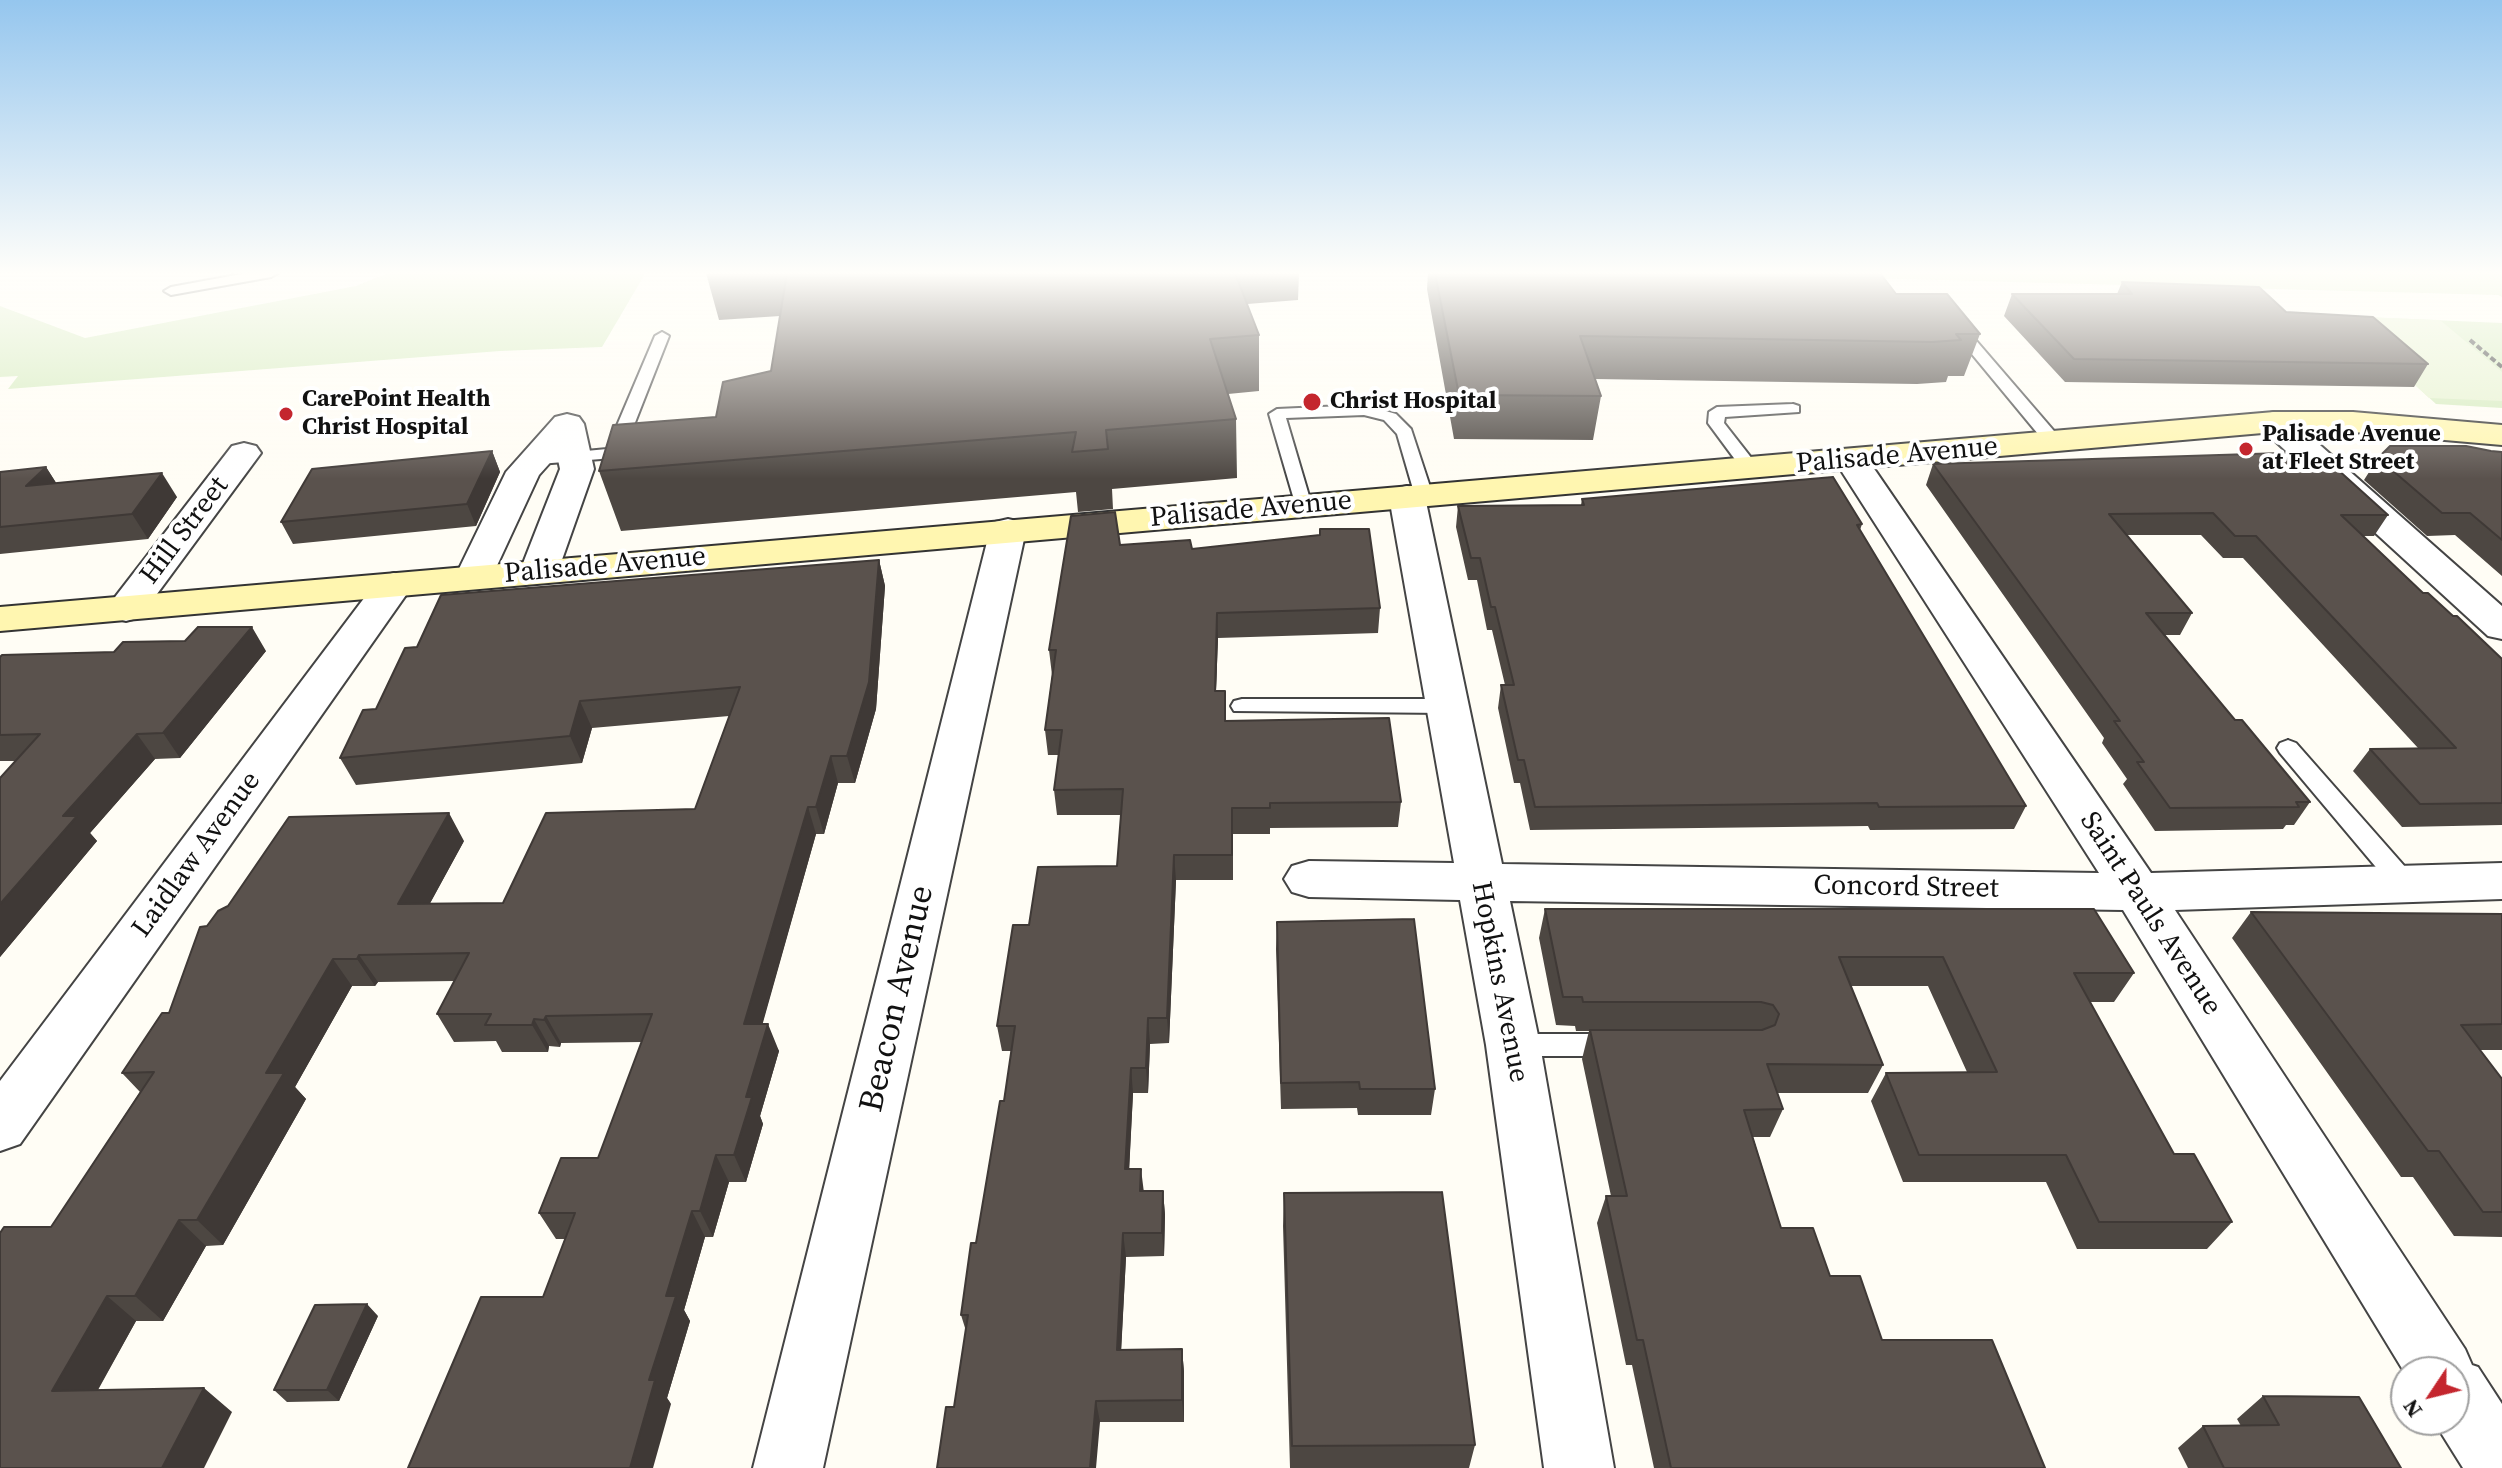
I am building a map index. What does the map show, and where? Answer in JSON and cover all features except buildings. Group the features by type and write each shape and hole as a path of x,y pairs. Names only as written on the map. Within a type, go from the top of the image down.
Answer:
{"main road":[{"name":"Palisade Avenue","path":"0,619 1008,530 1852,461 2274,422 2353,422 2502,435"}],"street":[{"path":"2274,422 2502,627"},
{"path":"474,577 523,472 567,424 577,469 539,571"},
{"name":"Hill Street","path":"126,609 244,453"},
{"name":"Saint Pauls Avenue","path":"1852,461 2137,892 2432,1356"},
{"name":"Hopkins Avenue","path":"1415,497 1446,706 1513,1045 1579,1468"},
{"name":"Beacon Avenue","path":"788,1468 1008,530"},
{"name":"Laidlaw Avenue","path":"0,1126 394,585"},
{"name":"Concord Street","path":"1309,879 2137,892 2502,881"},
{"path":"2470,1416 2502,1467"}],"lane":[{"path":"614,454 660,342"},
{"path":"1969,342 2054,442"},
{"path":"1751,469 1716,423 1717,412 1793,409"},
{"path":"1303,506 1277,414 1365,410 1390,417 1405,433 1415,497"},
{"path":"575,458 657,450"},
{"path":"1242,706 1446,706"},
{"path":"2288,748 2405,884"},
{"path":"1513,1045 1641,1045"}],"path":[{"path":"2472,342 2502,367"}],"green space":[{"path":"0,342 605,342 602,347 500,351 8,389 18,376 0,377"},
{"path":"2368,342 2502,342 2502,408 2436,404"},
{"path":"2368,342 2466,342 2502,372 2502,401 2429,398"}],"place":[{"name":"Christ Hospital","path":"1312,402"},
{"name":"CarePoint Health Christ Hospital","path":"286,414"},
{"name":"Palisade Avenue at Fleet Street","path":"2246,449"}]}
